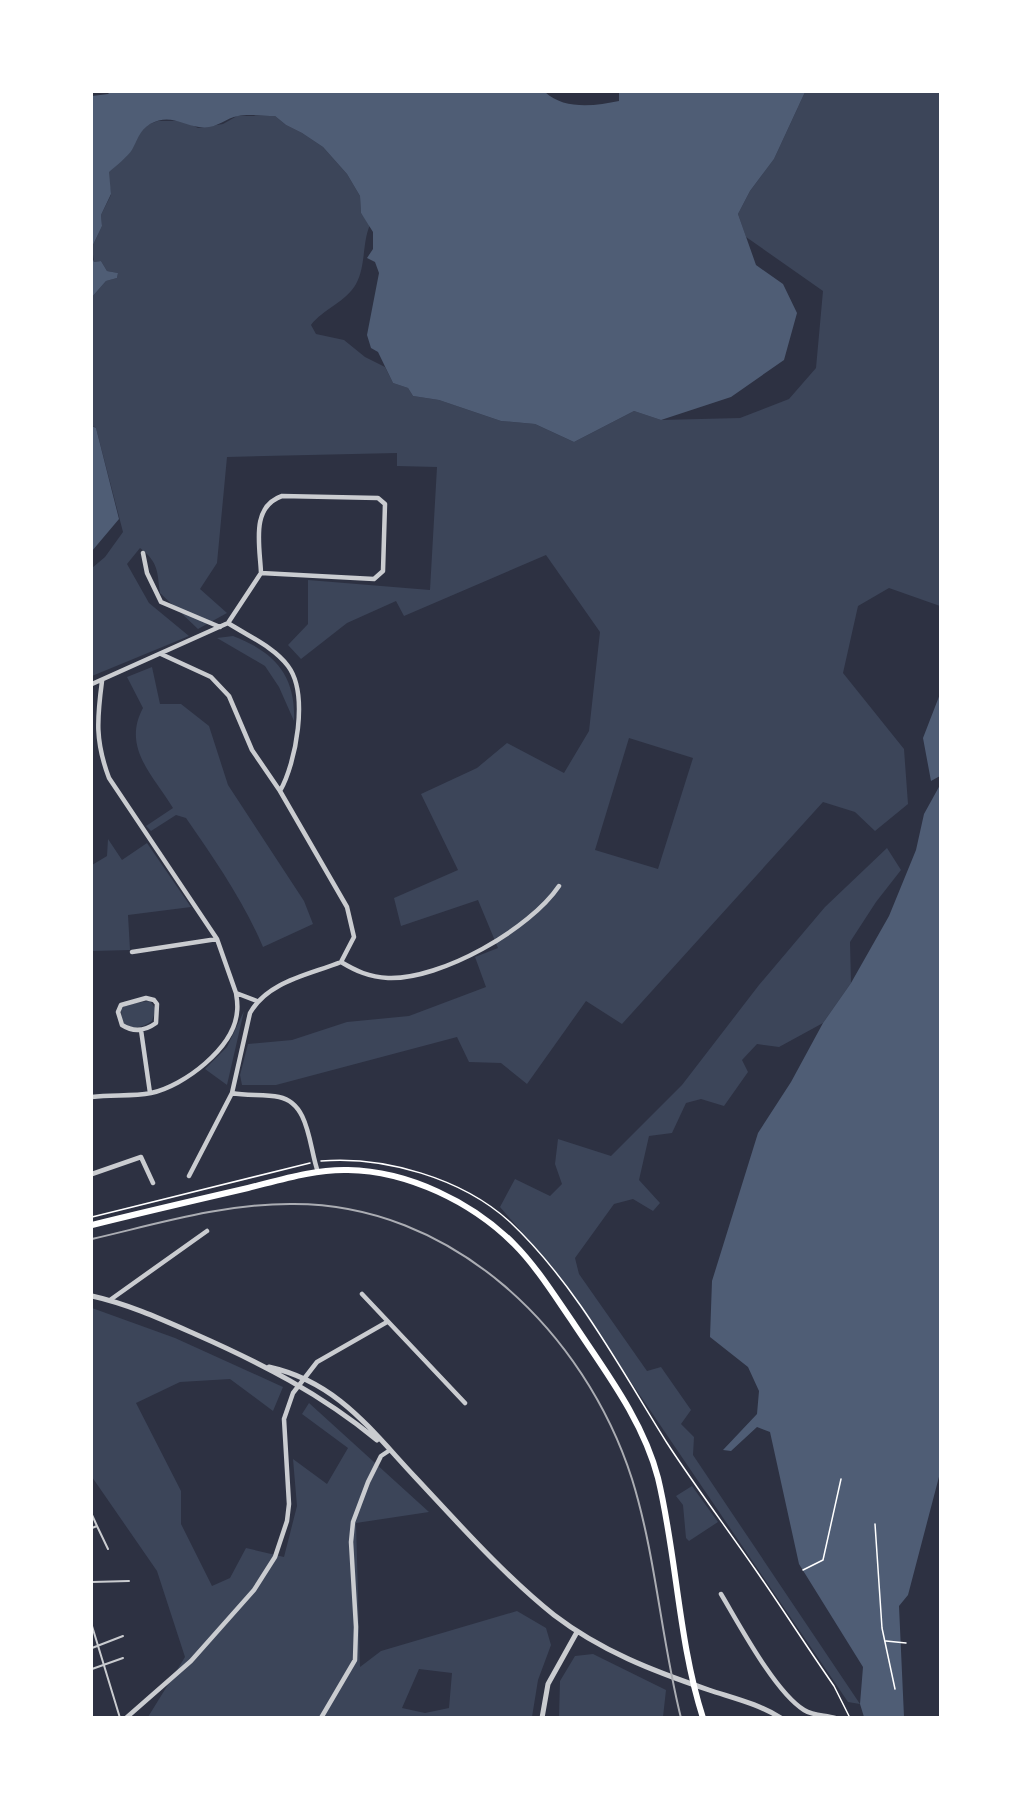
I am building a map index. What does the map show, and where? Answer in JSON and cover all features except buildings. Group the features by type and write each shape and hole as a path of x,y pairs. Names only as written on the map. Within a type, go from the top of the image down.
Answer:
{"main road":[{"path":"92,1225 318,1172 347,1170 374,1172 410,1181 450,1198 475,1213 513,1243 555,1297 622,1395 647,1445 663,1499 690,1665 703,1718"}],"street":[{"path":"92,684 228,623 261,573 260,515 272,499 282,496 378,498 385,504 383,571 374,579 261,573"},
{"path":"143,553 147,573 161,602 220,627"},
{"path":"228,623 267,647 289,668 296,686 299,712 297,737 280,791"},
{"path":"161,654 211,677 230,696 252,750 280,791 347,907 354,937 341,962 289,980 257,1001 250,1013 232,1093 189,1176"},
{"path":"92,1097 150,1093 174,1085 206,1064 219,1051 237,1014 236,993 217,939 109,778 99,752 96,726 102,681"},
{"path":"341,962 361,974 388,978 409,977 427,971 489,947 513,932 549,901 559,886"},
{"path":"132,952 217,939"},
{"path":"236,993 257,1001"},
{"path":"154,1000 158,1011 156,1023 141,1030 122,1025 118,1012 127,1002 154,1000"},
{"path":"141,1030 150,1093"},
{"path":"232,1093 275,1096 294,1104 308,1132 318,1172"},
{"path":"92,1174 141,1157 153,1183"},
{"path":"110,1300 207,1231"},
{"path":"362,1294 465,1403"},
{"path":"92,1296 110,1300 159,1318 269,1367 334,1406 390,1450"},
{"path":"126,1718 168,1684 197,1655 254,1590 275,1557 287,1521 289,1504 284,1419 287,1404 299,1384 317,1362 387,1322"},
{"path":"269,1367 303,1378 333,1395 356,1412 521,1586 577,1632 608,1651 781,1718"},
{"path":"321,1718 355,1660 356,1627 351,1542 353,1522 372,1473 381,1456 390,1450"},
{"path":"721,1594 758,1654 801,1708 835,1718"},
{"path":"542,1718 548,1684 577,1632"}],"lane":[{"path":"92,1515 108,1549"},
{"path":"92,1528 97,1526"},
{"path":"92,1582 129,1581"},
{"path":"92,1626 120,1718"},
{"path":"92,1648 123,1636"},
{"path":"92,1669 123,1658"}],"path":[{"path":"92,1217 314,1162 339,1160 370,1162 417,1171 489,1206 510,1222 547,1263 584,1313 674,1452 834,1686 850,1718"},
{"path":"803,1570 823,1560 841,1479"},
{"path":"875,1524 885,1641 895,1689"},
{"path":"885,1641 906,1642"}],"shaded area":[{"path":"110,92 545,92 561,102 580,105 619,101 619,92 805,92 774,159 750,191 738,214 756,265 783,284 797,313 784,360 731,397 661,420 634,411 574,442 535,424 501,421 439,400 413,396 408,388 393,383 378,352 371,348 367,335 379,273 375,262 367,258 373,249 373,232 361,213 360,196 347,174 323,147 275,116 238,116 205,127 170,120 150,124 141,133 132,150 109,172 111,194 101,215 102,226 92,247 92,96"},
{"path":"805,92 940,92 940,606 889,588 858,606 843,673 904,749 908,804 875,831 855,812 823,802 622,1024 586,1001 527,1084 501,1063 469,1062 457,1037 276,1085 242,1085 240,1075 248,1044 292,1040 347,1022 409,1016 486,987 475,957 498,948 478,900 401,926 394,898 458,870 421,794 477,768 507,743 564,773 589,731 600,632 546,555 404,616 396,601 347,623 301,659 288,645 308,624 308,580 430,590 437,467 397,466 397,453 227,457 217,563 200,589 227,613 198,629 160,593 154,563 140,548 127,564 149,603 189,636 92,676 92,568 105,557 123,532 96,428 92,425 92,297 106,281 117,278 118,273 107,271 101,261 94,262 92,247 102,226 101,215 111,195 108,172 132,150 133,142 147,125 158,121 184,121 198,128 223,124 237,116 275,116 323,147 347,174 360,196 361,213 370,225 356,284 346,296 311,325 316,334 344,340 365,357 385,367 393,383 408,388 413,396 439,400 501,421 535,424 574,442 634,411 661,420 740,418 789,399 816,368 823,291 746,237 738,214 750,191 774,159","holes":["629,738 693,758 658,869 595,850"]},
{"path":"92,257 94,262 101,261 107,271 118,273 117,278 106,281 92,297"},
{"path":"92,426 96,428 119,519 92,551"},
{"path":"233,636 261,650 280,668 291,691 294,721 279,687 265,666 217,638"},
{"path":"152,667 160,704 181,704 209,726 228,785 304,901 313,924 263,947 218,865 186,818 176,815 151,831 146,826 173,808 142,760 136,735 137,722 143,708 127,677"},
{"path":"940,694 940,776 931,781 923,738"},
{"path":"940,785 940,1473 908,1595 899,1606 904,1717 864,1717 860,1704 863,1667 799,1564 770,1432 757,1427 731,1451 723,1450 757,1414 759,1391 748,1367 710,1337 712,1281 758,1133 791,1082 823,1023 851,983 889,916 916,850 924,814"},
{"path":"108,839 122,860 147,843 191,907 128,915 130,950 92,951 92,865 107,856"},
{"path":"887,848 901,870 876,902 850,942 851,983 823,1023 779,1047 757,1044 742,1060 748,1072 724,1106 701,1099 686,1103 672,1133 649,1136 639,1180 660,1203 653,1211 633,1199 614,1204 575,1258 579,1274 647,1371 661,1367 691,1410 681,1424 694,1437 693,1455 860,1704 848,1702 555,1270 500,1207 515,1179 550,1196 562,1184 555,1164 558,1139 611,1156 682,1085 759,985 825,907"},
{"path":"150,1001 156,1009 152,1021 137,1027 122,1022 121,1009 127,1004"},
{"path":"244,1011 227,1085 205,1069 227,1047"},
{"path":"92,1308 175,1338 283,1387 273,1411 230,1379 180,1382 136,1403 181,1491 181,1524 212,1586 230,1578 246,1548 284,1557 297,1506 293,1459 327,1484 348,1448 302,1414 309,1403 429,1512 356,1523 360,1667 381,1651 517,1611 546,1628 551,1645 538,1680 532,1717 148,1717 185,1657 157,1571 92,1477","holes":["419,1669 452,1673 449,1708 425,1713 402,1708"]},
{"path":"692,1486 718,1522 689,1541 686,1538 683,1505 676,1496"},
{"path":"593,1654 666,1690 663,1717 559,1717 560,1681 575,1656"}],"railway":[{"path":"92,1239 240,1207 290,1204 349,1209 405,1225 457,1251 504,1286 546,1327 582,1374 610,1425 632,1479 640,1508 681,1718"}]}
